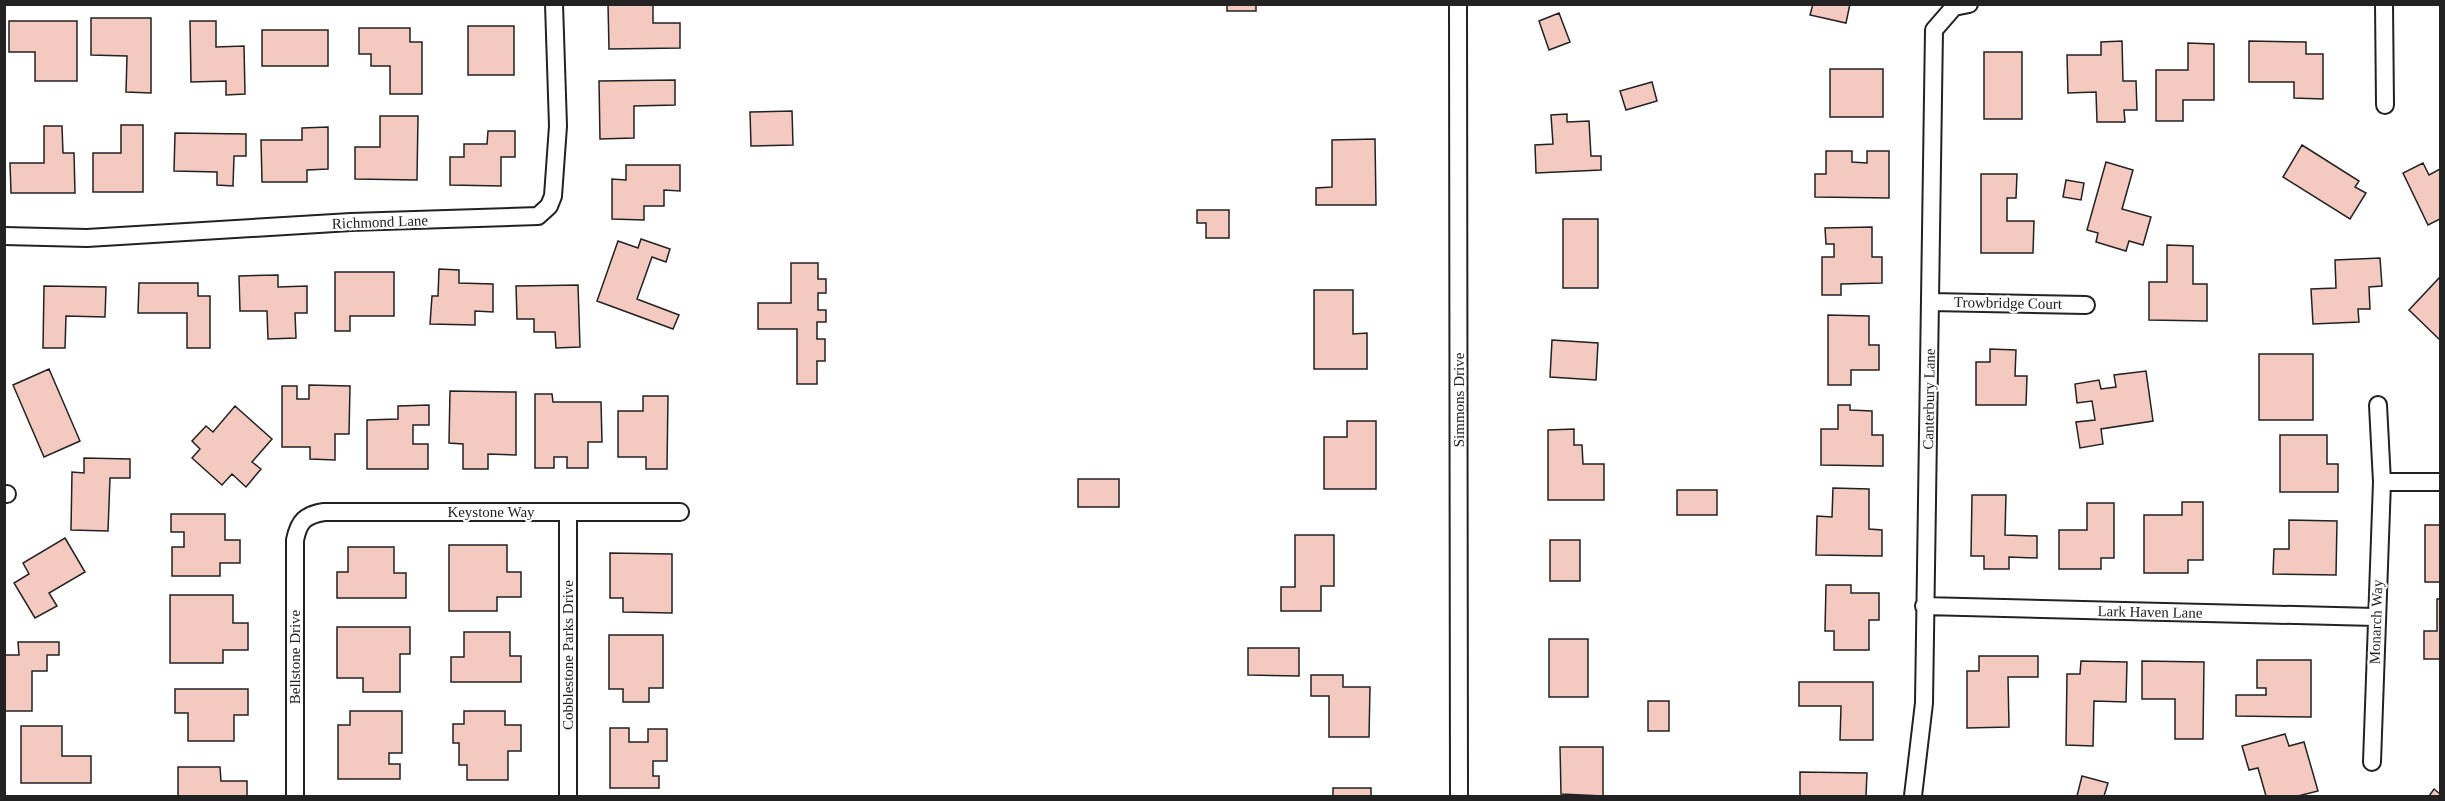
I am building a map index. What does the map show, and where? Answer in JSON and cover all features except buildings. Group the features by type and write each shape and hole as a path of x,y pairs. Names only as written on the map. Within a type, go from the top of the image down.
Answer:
{"street":[{"name":"Richmond Lane","path":"4,236 87,238 351,222 538,216 549,206 553,196 558,126 554,4"},
{"name":"Simmons Drive","path":"1458,4 1459,796"},
{"path":"2384,4 2385,105"},
{"name":"Canterbury Lane","path":"1914,796 1924,703 1934,30 1961,6"},
{"name":"Trowbridge Court","path":"1931,302 2086,305"},
{"name":"Monarch Way","path":"2372,762 2375,617 2382,482 2378,405"},
{"path":"2382,482 2440,483"},
{"name":"Keystone Way","path":"303,519 324,512 680,512"},
{"name":"Cobblestone Parks Drive","path":"568,513 568,796"},
{"name":"Bellstone Drive","path":"295,796 295,540 298,526 303,519"},
{"name":"Lark Haven Lane","path":"1924,606 2375,617"}]}
